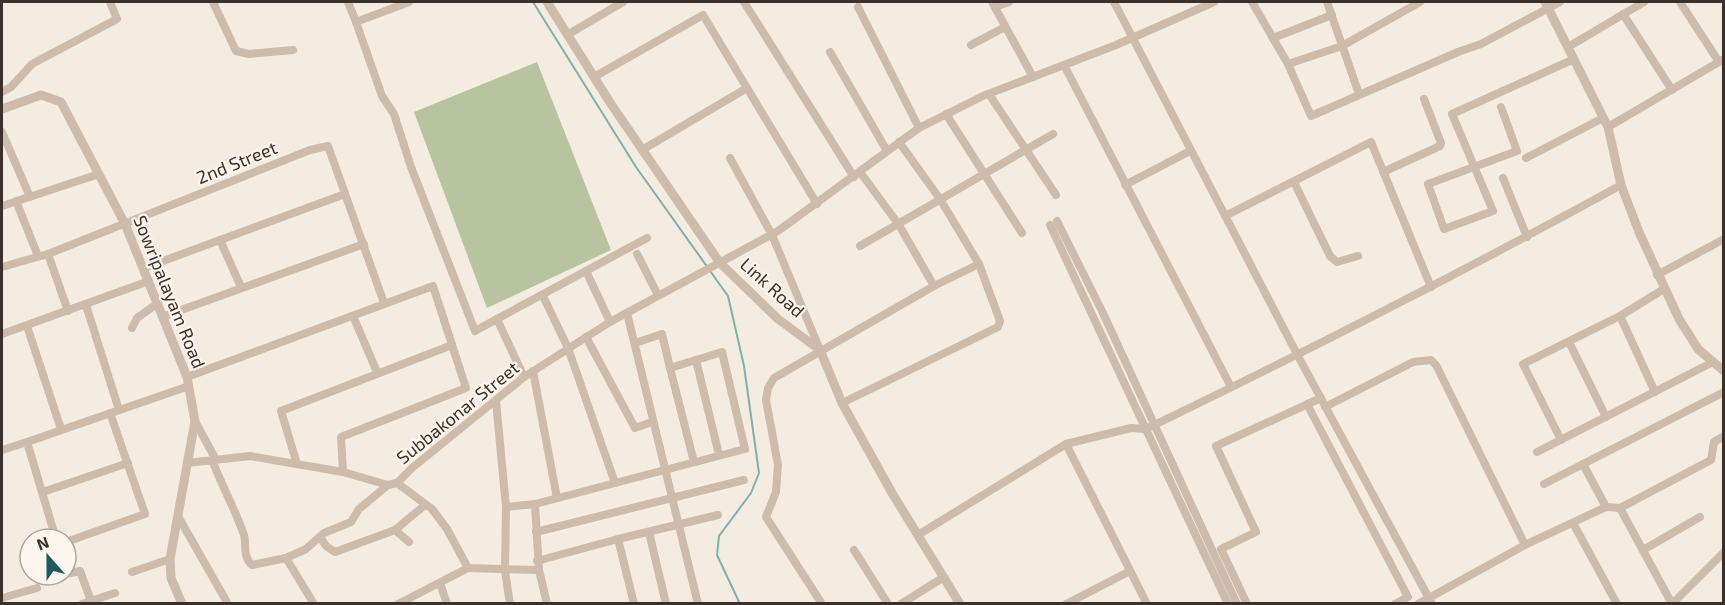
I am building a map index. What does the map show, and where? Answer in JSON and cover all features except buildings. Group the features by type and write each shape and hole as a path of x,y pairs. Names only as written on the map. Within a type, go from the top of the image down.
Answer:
{"street":[{"path":"2,92 11,87 32,64 117,19 110,2"},
{"path":"213,2 236,51 249,54 293,50"},
{"path":"348,2 382,96 394,114 415,178 475,331 647,238"},
{"path":"356,22 410,2"},
{"name":"Link Road","path":"547,2 717,264 778,319 820,350"},
{"path":"567,35 623,2"},
{"path":"744,2 857,175 899,225 934,286"},
{"path":"1009,2 994,4 1034,77"},
{"path":"1114,2 1298,356 1431,600"},
{"name":"Subbakonar Street","path":"188,463 250,456 343,472 388,485 397,483 524,377 610,322 772,235 818,204 919,128 989,94 1131,38 1214,2"},
{"path":"1252,2 1288,64 1311,116 1480,44 1546,5 1560,2"},
{"path":"1327,2 1359,94"},
{"path":"1288,64 1342,46 1420,2"},
{"path":"1568,47 1644,2"},
{"path":"1608,128 1721,61 1680,2"},
{"path":"1546,5 1608,128 1622,185 1657,275 1684,329 1711,363 1724,370"},
{"path":"858,7 919,128"},
{"path":"594,77 703,15 818,204"},
{"path":"1273,38 1332,15"},
{"path":"1623,15 1672,90"},
{"path":"971,45 1005,27"},
{"path":"830,52 887,151"},
{"path":"1501,107 1517,151 1474,167 1428,184 1444,229 1493,211 1474,167 1452,114 1574,58"},
{"path":"1064,65 1230,387"},
{"path":"642,150 747,88"},
{"path":"989,94 1056,195"},
{"name":"Sowripalayam Road","path":"2,109 41,95 61,102 124,224 144,268 188,381 195,421 170,559 171,578 182,603"},
{"path":"1383,172 1440,146 1441,143 1424,99"},
{"path":"946,114 1022,233"},
{"path":"1526,158 1603,118"},
{"path":"2,132 30,197"},
{"path":"860,246 1053,134"},
{"path":"842,403 998,327 1000,321 979,264 940,199 899,142"},
{"path":"1225,216 1371,142 1431,287"},
{"name":"2nd Street","path":"2,267 48,254 310,150 328,146 384,303"},
{"path":"1125,184 1190,151"},
{"path":"730,158 772,235 842,403 960,603"},
{"path":"2,206 99,174"},
{"path":"1503,178 1527,237"},
{"path":"1294,182 1330,256 1337,261 1358,256"},
{"path":"918,535 1066,444 1131,428 1150,427 1298,356 1622,185"},
{"path":"144,268 345,194"},
{"path":"16,201 38,256"},
{"path":"1053,223 1237,603"},
{"path":"1657,275 1724,239"},
{"path":"220,240 241,286"},
{"path":"162,317 241,286 364,244"},
{"path":"48,254 68,311"},
{"path":"637,254 658,295"},
{"path":"822,603 766,517 776,492 778,465 766,400 768,388 783,370 934,286 979,264"},
{"path":"586,271 610,322"},
{"path":"2,334 148,281"},
{"path":"2,450 119,410 384,303 433,286 466,388 341,437 343,472"},
{"path":"1561,440 1523,364 1620,316 1664,289"},
{"path":"543,296 568,348 615,483"},
{"path":"132,328 137,318 158,303"},
{"path":"87,304 119,410"},
{"path":"627,314 698,603"},
{"path":"353,316 377,372"},
{"path":"1620,316 1655,392"},
{"path":"497,319 524,377"},
{"path":"27,326 61,429"},
{"path":"635,343 662,334 694,462"},
{"path":"586,338 635,428 652,422"},
{"path":"1569,342 1606,417"},
{"path":"297,464 281,411 377,372 452,345"},
{"path":"506,507 535,504 745,449 722,352 670,368"},
{"path":"696,360 719,455"},
{"path":"1326,407 1413,362 1431,360 1436,365 1525,545"},
{"path":"1537,452 1711,363"},
{"path":"533,371 557,498"},
{"path":"1544,484 1724,392"},
{"path":"1247,603 1221,549 1256,532 1216,446 1321,398"},
{"path":"496,401 506,507 505,571 510,603"},
{"path":"1307,404 1408,597 1395,603"},
{"path":"78,538 146,514 110,413"},
{"path":"195,421 238,518 249,563 252,566 286,558 306,549 320,537 354,520 359,509 388,485"},
{"path":"1150,427 1228,603"},
{"path":"1418,603 1431,600 1525,545 1605,507 1620,508 1711,460 1714,442 1724,436"},
{"path":"27,442 53,527"},
{"path":"1066,444 1147,603"},
{"path":"43,492 128,463"},
{"path":"1583,464 1605,507"},
{"path":"536,532 744,480"},
{"path":"397,483 425,505 447,529 468,568"},
{"path":"535,504 538,566 547,603"},
{"path":"320,537 326,546 335,552 395,530 425,505"},
{"path":"1620,508 1672,603 1724,552"},
{"path":"398,603 468,568 505,571 538,566 618,538 679,526 718,515"},
{"path":"1643,550 1700,517"},
{"path":"179,518 228,603"},
{"path":"1573,524 1617,603"},
{"path":"395,530 409,542"},
{"path":"649,532 666,603"},
{"path":"618,538 634,603"},
{"path":"854,550 888,603"},
{"path":"286,558 314,603"},
{"path":"132,572 170,559"},
{"path":"78,571 80,571 91,601"},
{"path":"1066,603 1130,571"},
{"path":"901,603 944,576"},
{"path":"440,583 447,603"},
{"path":"2,598 37,588"},
{"path":"82,603 115,592"}],"green space":[{"path":"537,62 611,250 487,308 414,112"}],"waterway":[{"path":"533,2 636,167 728,296 744,366 759,473 751,493 719,536 717,555 740,604"}]}
